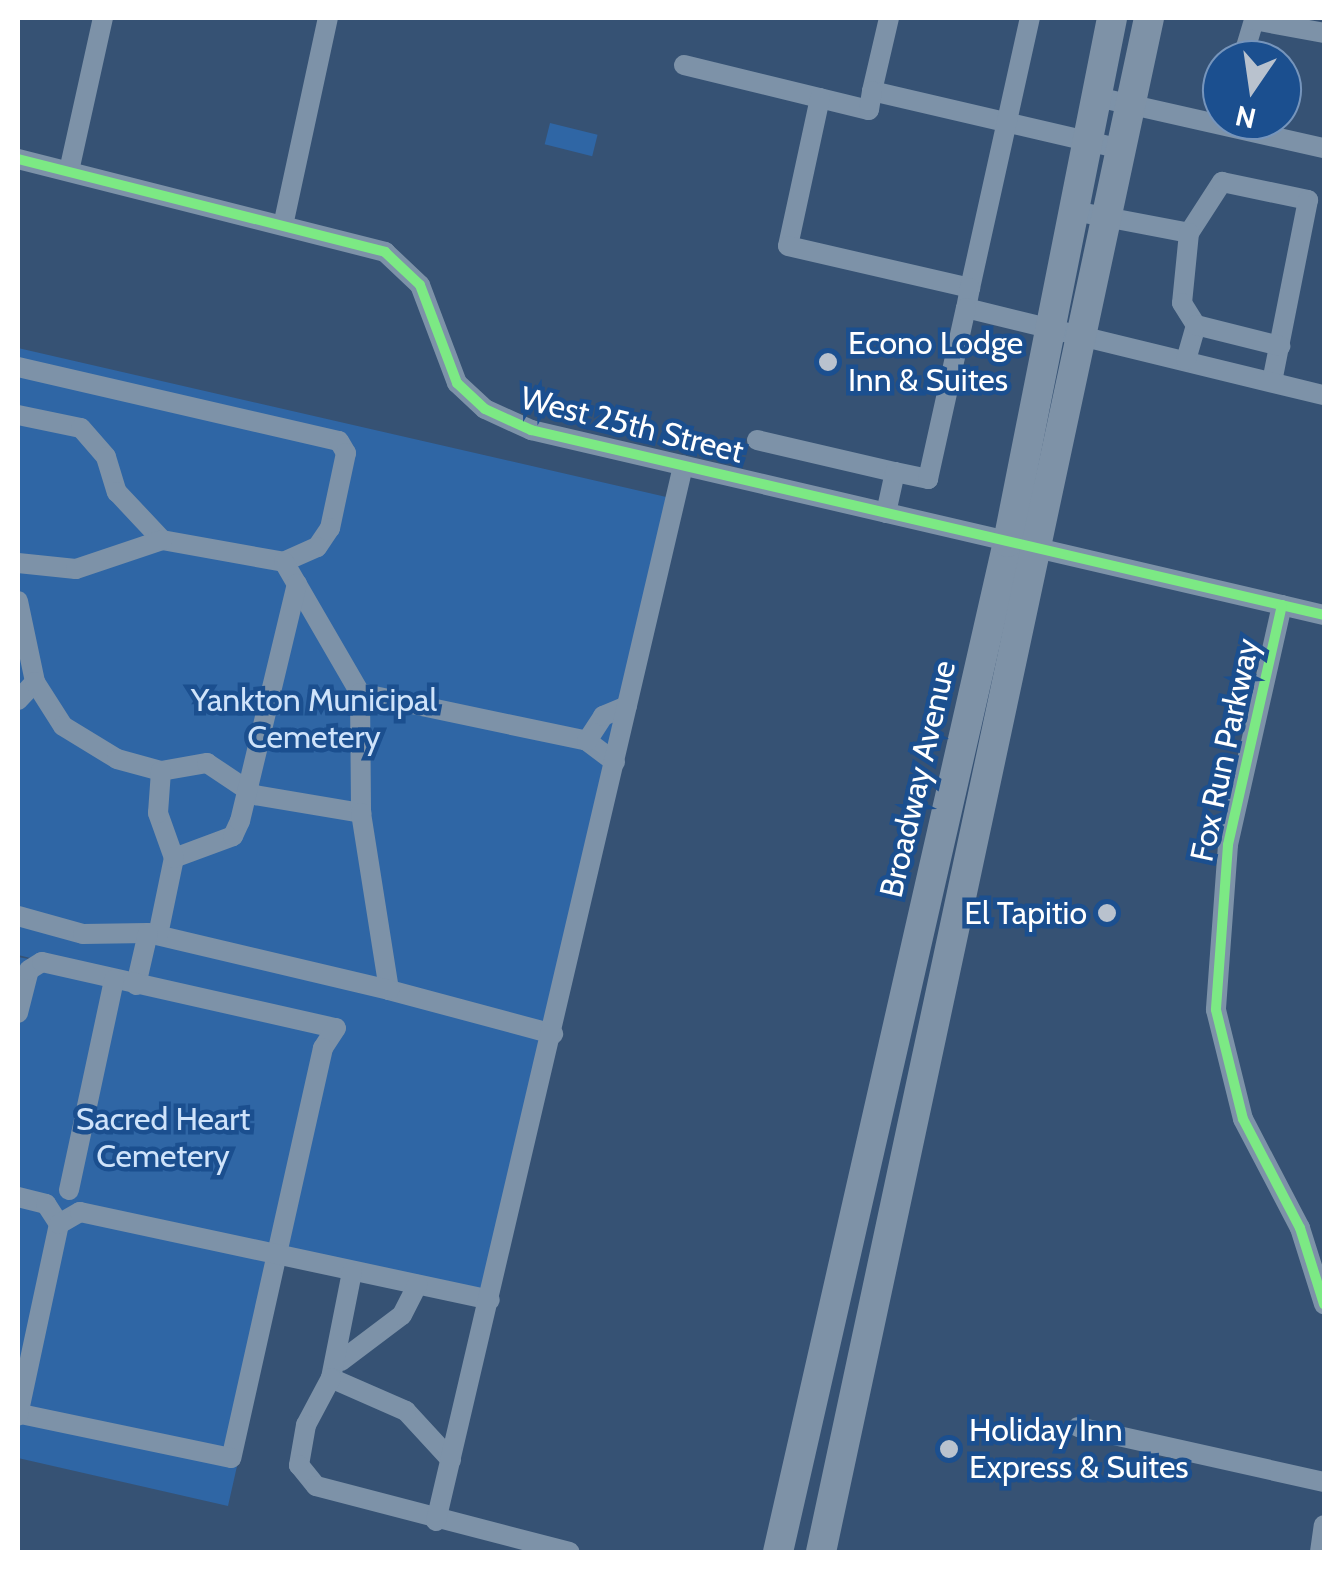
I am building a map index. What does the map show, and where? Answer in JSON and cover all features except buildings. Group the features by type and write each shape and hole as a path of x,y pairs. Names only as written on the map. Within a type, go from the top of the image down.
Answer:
{"highway":[{"name":"Broadway Avenue","path":"821,1552 1022,545 1051,327 1112,18"},
{"name":"Broadway Avenue","path":"778,1552 1022,545 1082,334 1149,18"}],"street":[{"path":"68,171 104,18"},
{"path":"284,221 328,18"},
{"path":"684,65 869,110 890,18"},
{"path":"757,440 928,479 1030,18"},
{"path":"1248,40 1254,20 1324,33"},
{"path":"872,92 1121,148"},
{"path":"1097,96 1202,117"},
{"path":"820,98 788,246 968,298 1051,327 1324,394"},
{"path":"1293,140 1324,148"},
{"name":"West 25th Street","path":"18,158 284,221 402,265 428,302 458,383 485,409 531,430 1324,615"},
{"path":"1272,381 1280,346 1311,205 1216,186 1189,233 1182,303 1196,325 1280,346"},
{"path":"1074,211 1189,233"},
{"path":"1186,360 1196,325"},
{"path":"18,368 339,441 346,452 330,528 317,547 284,562 162,540 76,569 18,563"},
{"path":"18,415 81,428 106,457 118,492 162,540"},
{"path":"436,1522 554,1034 683,466"},
{"path":"886,514 895,472"},
{"path":"284,562 360,693 361,813 389,990"},
{"path":"174,858 233,836 297,584"},
{"path":"18,601 34,682 90,746 161,770 207,763 247,788 361,813"},
{"name":"Fox Run Parkway","path":"1282,605 1228,846 1216,1010 1243,1119 1300,1228 1324,1304"},
{"path":"18,700 34,682"},
{"path":"360,693 587,740 615,762"},
{"path":"587,740 603,716 626,706"},
{"path":"136,985 174,858 158,813 161,770"},
{"path":"18,916 83,934 153,934 554,1034"},
{"path":"18,1013 29,970 42,962 336,1028 323,1048 231,1458 19,1415 59,1224 46,1204"},
{"path":"80,1212 69,1190 114,980"},
{"path":"18,1198 46,1204 69,1190"},
{"path":"59,1224 80,1212 490,1300"},
{"path":"352,1272 336,1370 306,1425 299,1465 316,1486 436,1522 570,1552"},
{"path":"336,1370 402,1316 416,1285"},
{"path":"336,1370 406,1411 451,1460"},
{"path":"1078,1427 1324,1482"},
{"path":"1320,1552 1324,1526"}],"green space":[{"path":"550,123 598,135 592,156 545,144"},
{"name":"Yankton Municipal Cemetery","path":"18,348 675,499 490,1300 284,1258 228,1506 18,1458 18,957 55,964 18,955"}],"cycle path":[{"path":"18,159 385,252 420,285 457,383 485,409 531,430 1324,615"},
{"path":"1282,605 1228,845 1216,1010 1243,1119 1300,1228 1324,1304"}],"place":[{"name":"Econo Lodge Inn & Suites","path":"828,362"},
{"name":"El Tapitio","path":"1107,913"},
{"name":"Holiday Inn Express & Suites","path":"949,1449"}],"park label":[{"name":"Sacred Heart Cemetery","path":"163,1138"}]}
